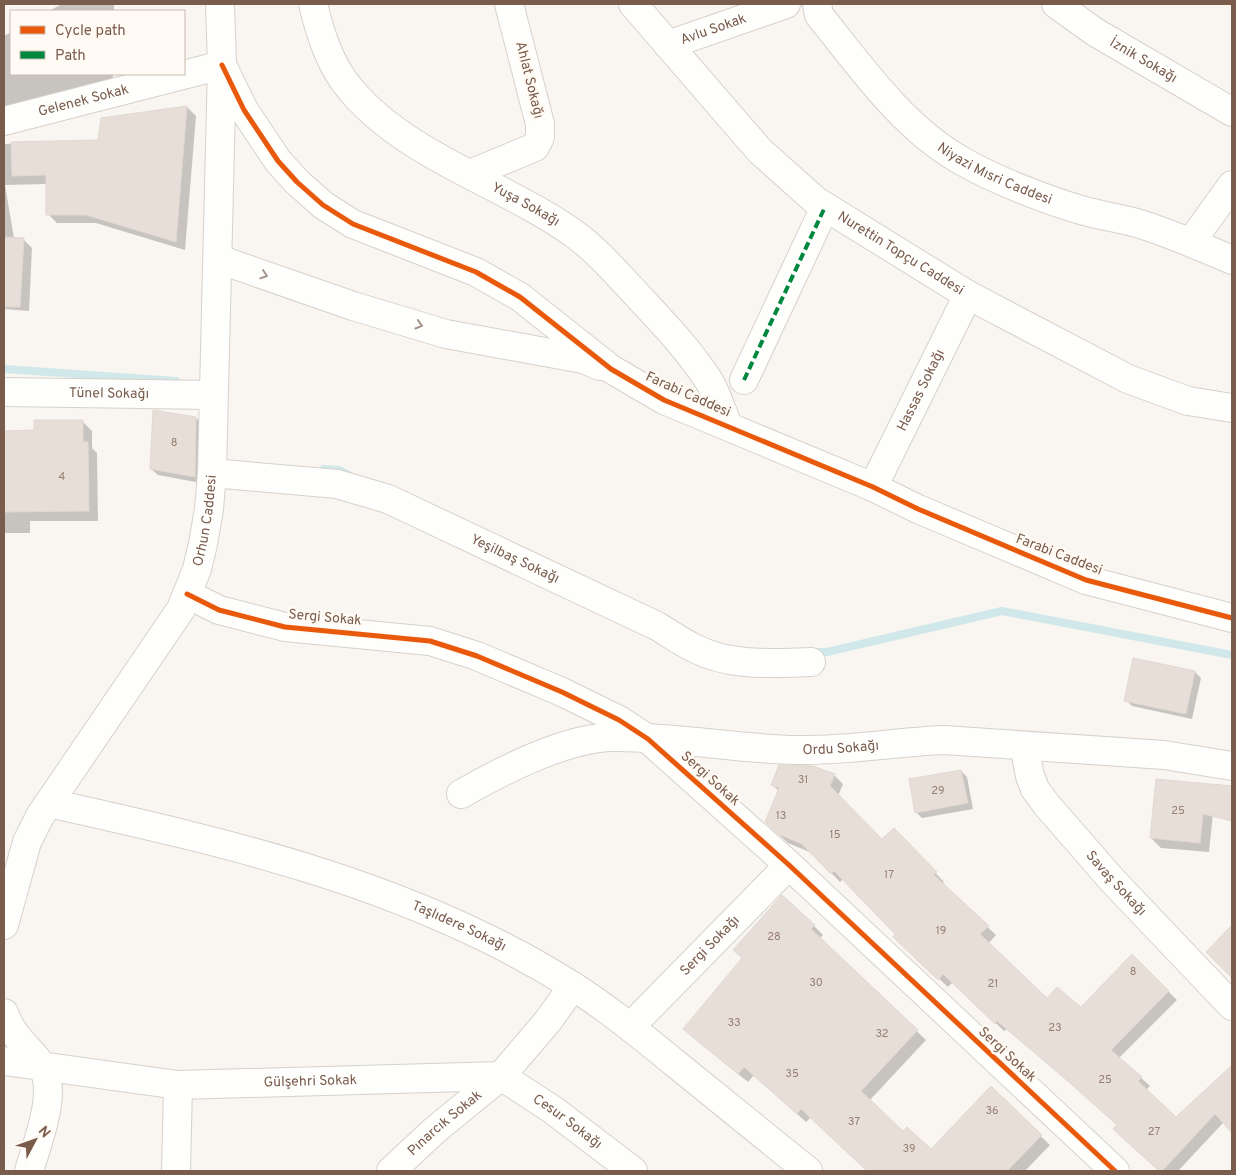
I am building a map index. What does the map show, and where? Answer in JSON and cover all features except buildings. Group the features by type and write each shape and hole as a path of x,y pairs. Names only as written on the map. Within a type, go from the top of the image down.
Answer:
{"street":[{"name":"Farabi Caddesi","path":"220,4 222,65 244,110 278,161 296,182 323,205 353,224 476,272 520,296 611,369 664,400 873,487 918,509 1086,580 1232,618"},
{"name":"Yuşa Sokağı","path":"313,4 322,41 350,90 390,126 470,174 534,208 575,234 619,275 679,340 710,382 728,426"},
{"name":"Ahlat Sokağı","path":"470,174 535,147 540,137 540,124 509,4"},
{"name":"Nurettin Topçu Caddesi","path":"633,4 760,151 816,201 968,295 1128,379 1188,401 1232,408"},
{"name":"Avlu Sokak","path":"668,45 786,4"},
{"name":"Niyazi Mısri Caddesi","path":"817,4 819,15 873,81 916,127 961,161 1020,187 1080,210 1139,224 1191,242 1232,260"},
{"name":"İznik Sokağı","path":"1056,4 1095,32 1232,112"},
{"name":"Gelenek Sokak","path":"185,75 222,65"},
{"name":"Orhun Caddesi","path":"4,925 27,842 49,802 162,637 187,594 203,544 209,509 212,473 222,65"},
{"name":"Gelenek Sokak","path":"4,121 183,75"},
{"path":"1191,242 1232,185"},
{"path":"744,380 825,206"},
{"path":"218,260 353,306 446,334 582,360 611,369"},
{"name":"Hassas Sokağı","path":"873,487 968,295"},
{"name":"Tünel Sokağı","path":"4,392 213,395"},
{"name":"Yeşilbaş Sokağı","path":"212,473 337,484 388,499 657,626 695,649 727,659 754,663 812,662"},
{"name":"Sergi Sokak","path":"187,594 219,610 285,627 430,641 477,656 562,692 619,720 648,738 789,865 1115,1171"},
{"name":"Ordu Sokağı","path":"461,794 510,767 580,741 611,737 648,738 796,750 830,750 910,741 944,740 1164,755 1232,766"},
{"name":"Savaş Sokağı","path":"1024,746 1030,776 1035,789 1046,804 1112,880 1232,1006"},
{"name":"Taşlıdere Sokağı","path":"49,802 221,842 363,885 502,944 573,986 630,1027 808,1171"},
{"name":"Sergi Sokağı","path":"630,1027 789,865"},
{"path":"501,1076 548,1021 573,986"},
{"path":"4,1013 19,1040 41,1065 48,1077 47,1106 29,1171"},
{"name":"Gülşehri Sokak","path":"4,1061 178,1085 501,1076"},
{"name":"Pınarcık Sokak","path":"391,1171 435,1130 501,1076"},
{"name":"Cesur Sokağı","path":"501,1076 553,1110 632,1171"},
{"path":"176,1171 178,1085"}],"waterway":[{"path":"4,369 176,381"},
{"path":"324,469 339,470 349,475"},
{"path":"811,652 827,652 1002,611 1232,655"}],"marked path":[{"path":"744,380 825,207"}],"cycle path":[{"path":"222,65 244,110 278,161 297,182 323,205 353,224 476,272 520,297 611,369 664,400 873,487 918,509 1086,580 1232,618"},
{"path":"187,594 219,610 285,627 430,641 477,656 562,692 619,720 648,739 789,865 1115,1171"}]}
